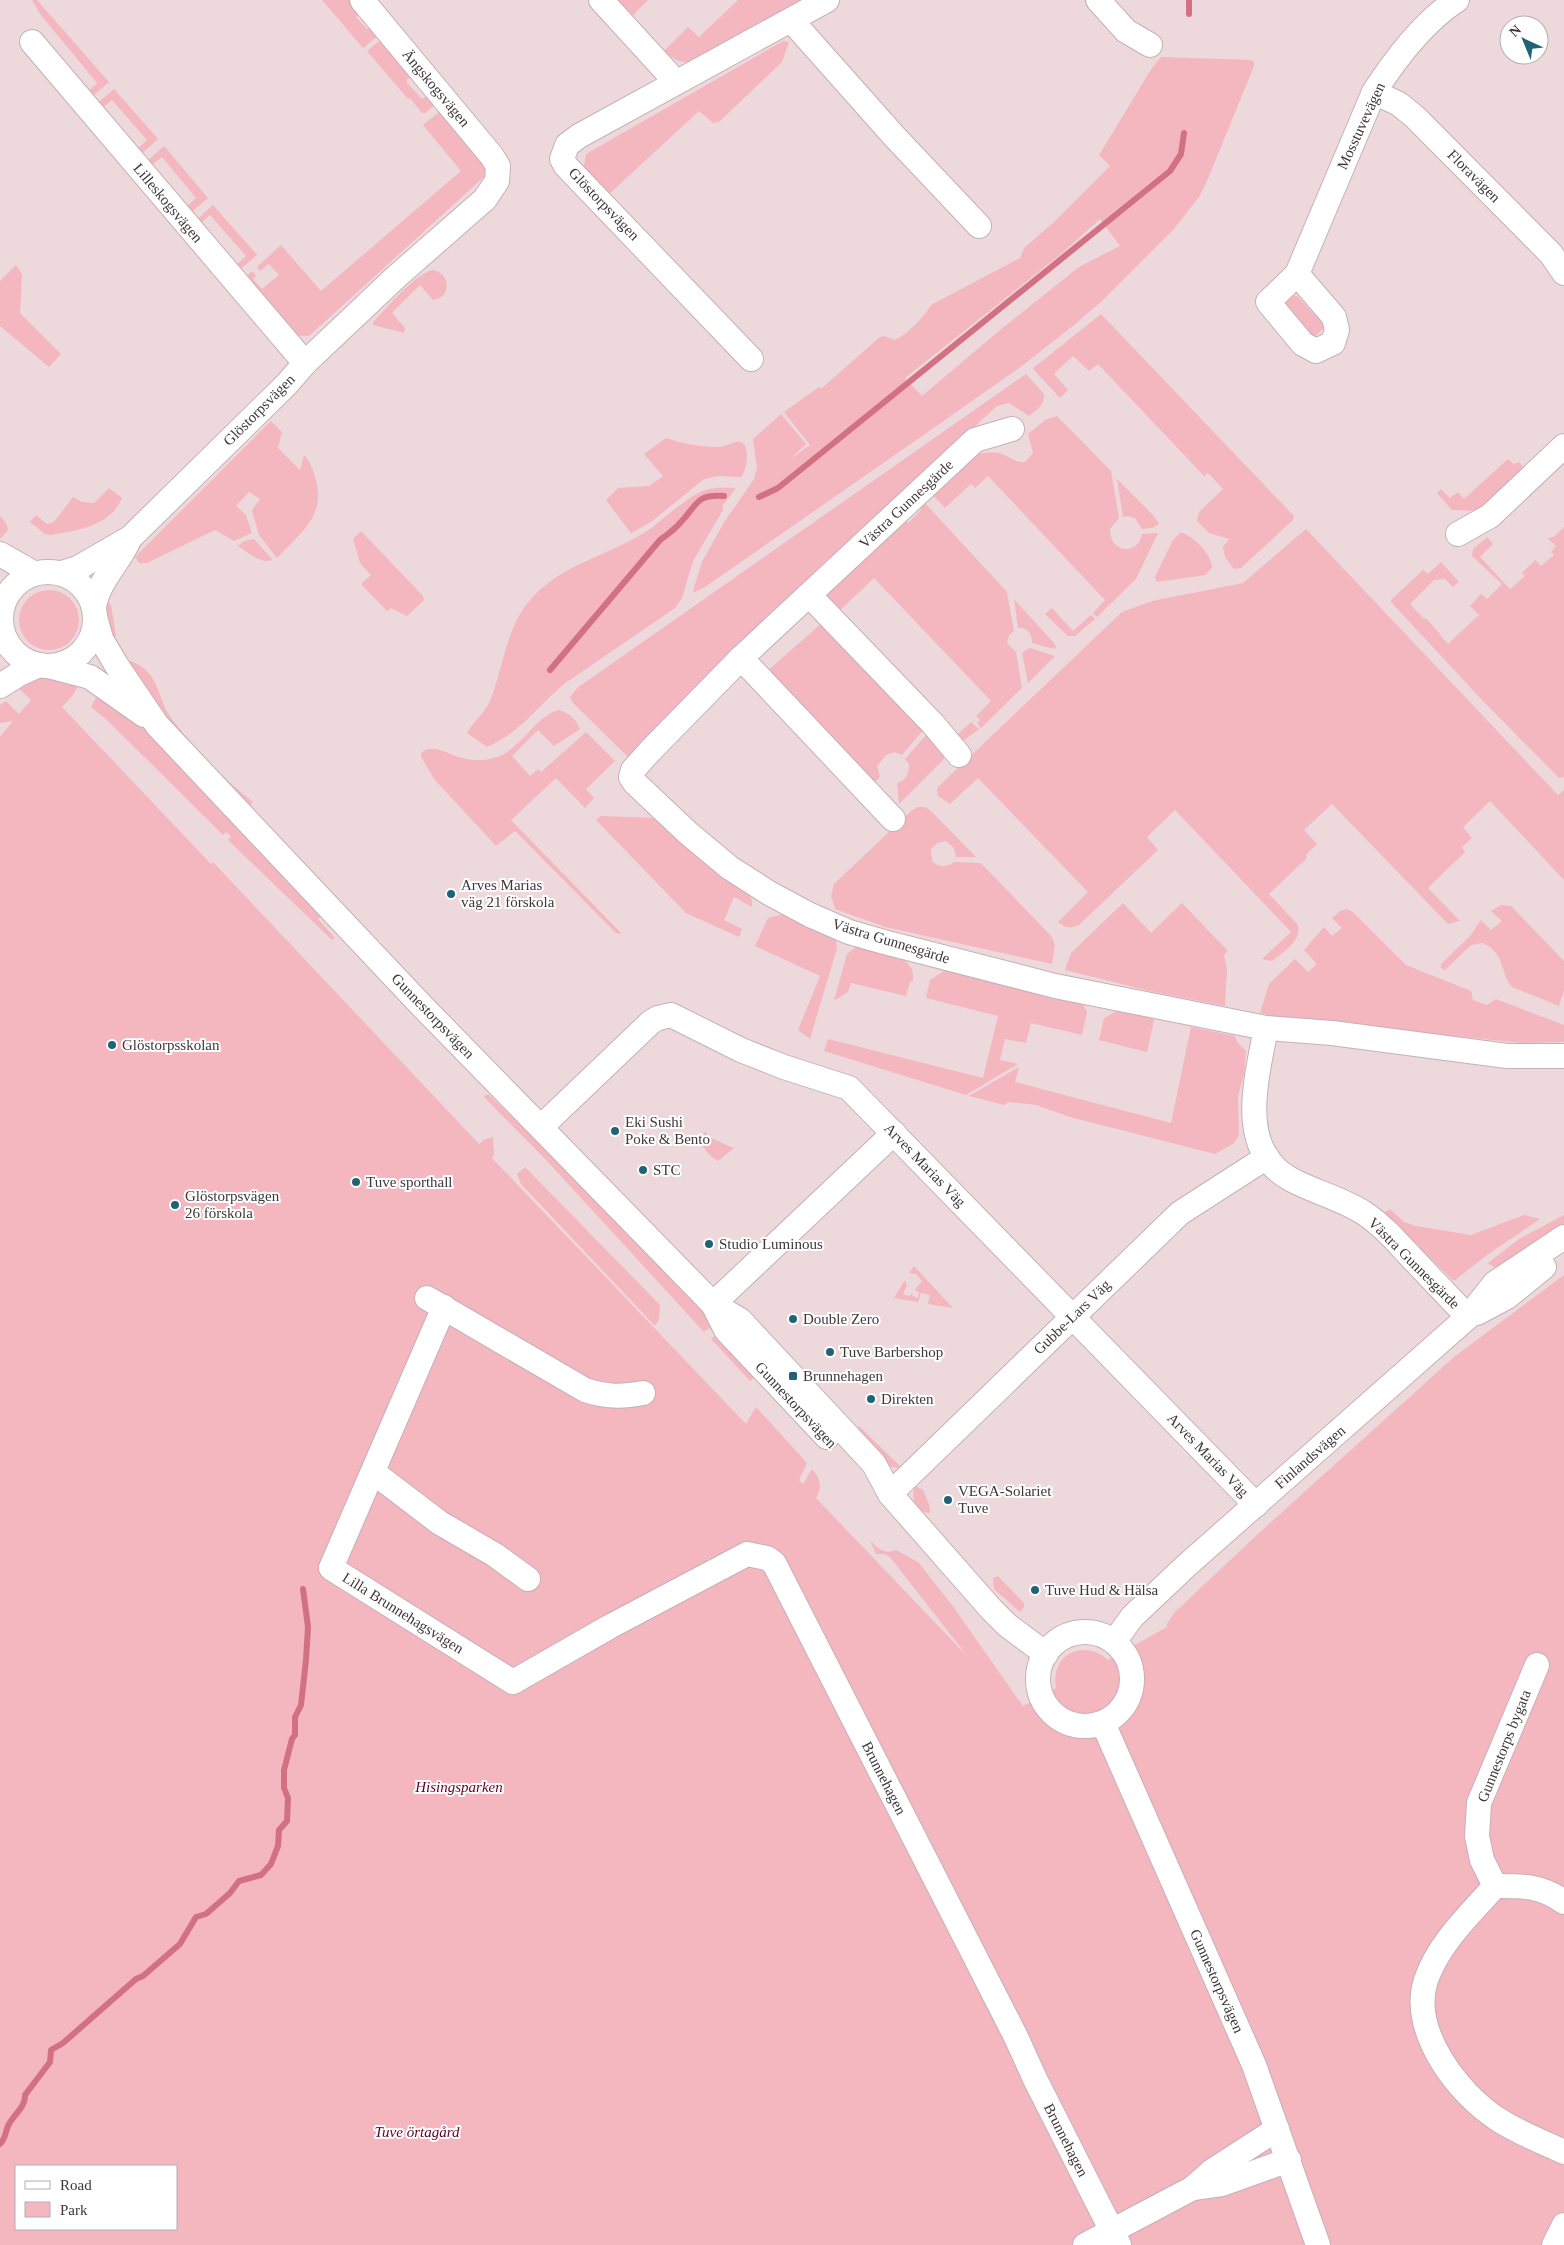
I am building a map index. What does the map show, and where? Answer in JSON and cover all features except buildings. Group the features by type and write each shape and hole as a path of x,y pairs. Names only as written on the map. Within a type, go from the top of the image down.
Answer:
{"street":[{"name":"Ängskogsvägen","path":"362,0 491,155 498,166 497,181"},
{"path":"601,0 675,83"},
{"name":"Glöstorpsvägen","path":"751,359 566,166 562,159 567,145 578,136 827,0"},
{"path":"1098,0 1126,31 1150,45"},
{"name":"Mosstuvevägen","path":"1297,274 1374,92 1390,67 1409,44 1429,22 1457,0"},
{"path":"791,20 894,136 979,226"},
{"name":"Lilleskogsvägen","path":"32,42 305,363"},
{"name":"Floravägen","path":"1374,92 1399,104 1415,117 1551,254 1564,273"},
{"name":"Glöstorpsvägen","path":"62,573 78,568 130,538 281,390 305,363 396,277 473,211 485,199 497,181"},
{"name":"Västra Gunnesgärde","path":"1012,429 975,440 809,594 741,658 650,751 633,770 631,777 635,783 688,833 730,868 769,893 810,915 858,934 1054,986 1266,1028 1332,1033 1507,1056 1564,1056"},
{"path":"1458,534 1490,516 1564,446"},
{"name":"Glöstorpsvägen","path":"95,612 96,596 101,585 123,553 130,538"},
{"path":"0,554 33,574"},
{"path":"0,686 19,674 43,666 67,662 83,651 94,632 95,612 90,596 81,584 62,573 47,571 33,574 14,585 8,592 1,608 0,618 2,641 21,658 43,666"},
{"path":"809,594 933,724 959,755"},
{"name":"Gunnestorpsvägen","path":"95,612 101,639 157,725 421,1005 542,1126 713,1304 726,1330 861,1475 890,1494 991,1609 1008,1625 1046,1654"},
{"path":"741,658 893,819"},
{"name":"Gunnestorpsvägen","path":"43,666 90,677 157,725"},
{"name":"Arves Marias Väg","path":"542,1126 651,1022 658,1018 671,1016 741,1050 784,1067 850,1088 1256,1505"},
{"name":"Västra Gunnesgärde","path":"1266,1028 1253,1096 1253,1117 1257,1138 1267,1157 1277,1170 1290,1179 1362,1212 1381,1225 1468,1317"},
{"path":"713,1304 894,1133"},
{"name":"Gubbe-Lars Väg","path":"890,1494 1180,1212 1267,1157"},
{"name":"Finlandsvägen","path":"1114,1642 1132,1616 1468,1317 1495,1283 1564,1237"},
{"name":"Finlandsvägen","path":"1468,1317 1506,1296 1536,1272 1564,1254"},
{"name":"Lilla Brunnehagsvägen","path":"513,1682 331,1568 373,1472 436,1303 585,1390 604,1396 620,1397 644,1393"},
{"path":"373,1472 440,1523 495,1555 528,1580"},
{"name":"Brunnehagen","path":"513,1682 608,1627 746,1554 767,1558 774,1563 1016,2037 1035,2079 1116,2238"},
{"path":"1075,1633 1095,1634 1114,1642 1130,1667 1131,1688 1117,1714 1102,1723 1089,1726 1069,1724 1056,1716 1045,1705 1041,1696 1038,1676 1046,1654 1057,1642 1075,1633"},
{"name":"Gunnestorps bygata","path":"1495,1886 1482,1860 1477,1836 1479,1803 1537,1665"},
{"name":"Gunnestorpsvägen","path":"1102,1723 1250,2056 1318,2245"},
{"path":"1564,1902 1551,1892 1527,1886 1495,1886 1448,1937 1426,1980 1424,2012 1428,2036 1441,2061 1484,2109 1501,2121 1564,2152"},
{"path":"1085,2245 1116,2238 1193,2188 1212,2171 1277,2129"},
{"path":"1193,2188 1222,2184 1288,2160"},
{"path":"1554,2245 1564,2225"}],"green space":[{"path":"32,0 37,0 109,82 88,100 84,96 97,83 40,14"},
{"path":"322,0 352,0 361,12 356,17 367,29 372,26 378,36 363,48"},
{"path":"617,0 648,0 633,15"},
{"path":"738,0 808,0 690,63 679,61 663,52 688,27 699,37"},
{"path":"383,38 417,77 407,79 407,83 422,99 429,94 435,105 425,113 422,113 410,98 408,99 367,51"},
{"path":"783,41 789,42 782,62 719,122 713,123 699,111 606,197 583,172 586,154"},
{"path":"1161,57 1251,60 1254,62 1207,181 1199,197 1173,230 1103,300 1022,366 705,587 695,592 693,591 702,562 723,524 754,479 757,468 753,439 781,414 806,444 790,459 810,445 784,412 819,387 822,388 880,337 884,336 895,340 915,325 931,305 1020,258 1024,248 1052,224 1110,166 1099,155 1152,68","holes":["1100,219 1120,246 1079,267 922,396 905,378 1061,254"]},
{"path":"114,89 158,139 137,158 133,153 147,140 112,100 97,112 93,107"},
{"path":"439,112 444,112 466,135 487,170 485,176 309,336 288,335 243,279 252,271 256,276 253,279 262,289 279,275 269,264 260,271 257,267 281,245 321,291 461,171 423,125"},
{"path":"164,146 208,198 187,216 182,211 196,198 162,157 147,169 143,165"},
{"path":"213,205 257,255 236,273 232,269 246,256 210,215 196,227 193,223"},
{"path":"16,265 22,274 20,313 61,354 49,367 0,326 0,281"},
{"path":"432,270 443,275 446,280 447,285 444,295 433,300 420,285 392,313 405,328 404,333 373,325 373,322 409,285"},
{"path":"1292,295 1297,296 1323,324 1323,329 1313,338 1281,302"},
{"path":"1101,314 1294,516 1293,520 1241,568 1234,569 1225,557 1223,547 1229,539 1209,533 1197,521 1199,512 1223,489 1208,473 1204,476 1098,364 1089,371 1073,356 1054,374 1068,390 1060,398 1034,370 1033,368"},
{"path":"1026,374 1044,394 1043,402 1038,409 1029,416 1009,403 997,406 935,463 630,759 573,703 570,697 577,688"},
{"path":"1057,416 1111,471 1119,518 1110,529 1114,543 1124,549 1130,549 1139,541 1142,534 1158,533 1136,579 1097,617 1093,613 1105,600 988,476 975,488 971,484 945,508 926,488 960,462 977,454 999,453 1025,462 1033,453 1028,434 1045,420"},
{"path":"271,421 282,432 278,448 300,470 304,455 313,470 318,493 317,503 315,513 304,530 277,558 259,535 252,510 260,499 249,492 236,506 246,515 252,533 234,541 215,530 147,563 139,563 135,557"},
{"path":"666,438 693,445 714,447 740,442 746,447 747,452 745,469 741,477 718,476 704,479 651,522 631,533 606,500 618,488 649,486 663,476 644,454"},
{"path":"1508,459 1514,464 1519,462 1527,471 1484,511 1452,510 1437,493 1441,489 1450,498 1458,492 1464,499"},
{"path":"1117,479 1153,515 1159,524 1152,528 1142,529 1135,518 1123,517"},
{"path":"109,488 122,498 110,515 92,526 50,535 45,534 30,522 36,515 47,524 54,522 73,497 82,502 94,503"},
{"path":"713,488 736,488 723,505 723,510 693,561 682,598 675,608 564,684 519,727 499,741 487,747 467,733 490,702 510,636 520,614 539,590 569,570 650,529 685,501 700,492"},
{"path":"924,502 1007,592 1014,631 1009,635 1007,643 1016,652 1022,688 981,728 977,723 980,720 976,716 991,701 874,578 836,614 814,595 904,519 908,523 921,510 919,507"},
{"path":"0,516 6,523 8,530 0,539"},
{"path":"1564,527 1564,777 1559,778 1482,700 1391,600 1423,570 1428,574 1441,562 1459,582 1453,587 1445,579 1434,580 1410,604 1424,619 1426,618 1448,644 1479,615 1470,606 1481,594 1487,599 1502,584 1472,556 1473,549 1487,537 1493,544 1480,557 1510,589 1525,576 1522,573 1535,560 1541,566 1554,555 1551,552 1556,546 1547,538 1554,537"},
{"path":"1306,529 1558,795 1564,790 1564,880 1490,801 1463,827 1472,838 1462,847 1465,852 1428,888 1460,921 1448,924 1332,804 1304,830 1317,844 1306,855 1307,858 1269,894 1298,925 1297,936 1294,941 1272,961 1262,959 1291,932 1175,810 1147,837 1158,850 1079,925 1073,927 1063,926 1058,922 1088,892 978,778 950,804 938,796 937,790 939,786 1122,612 1152,601 1243,583"},
{"path":"361,531 423,596 424,600 407,616 391,608 387,611 361,584 371,575 360,563 353,539"},
{"path":"1180,533 1187,535 1202,548 1209,558 1212,568 1205,575 1157,582 1155,577 1173,540"},
{"path":"254,539 272,560 263,561 238,546 244,541"},
{"path":"43,590 55,590 66,595 74,603 79,614 77,632 66,645 55,650 43,650 32,645 24,637 19,626 19,614 24,603 32,595"},
{"path":"1014,599 1054,643 1056,647 1054,649 1032,643 1029,632 1018,628"},
{"path":"107,601 111,605 116,636 114,639 106,617"},
{"path":"1052,608 1073,631 1091,615 1095,619 1075,636 1068,636 1045,614"},
{"path":"822,623 924,729 902,755 894,752 886,755 877,766 880,777 870,787 764,674"},
{"path":"1030,648 1055,656 1028,683 1022,653"},
{"path":"131,661 148,672 172,719 210,763 253,802 249,806 162,714 125,663"},
{"name":"Hisingsparken","path":"42,676 80,682 73,695 62,707 211,864 213,862 479,1144 493,1137 494,1154 492,1158 746,1424 756,1407 807,1463 799,1480 803,1484 812,1469 820,1483 816,1498 968,1657 890,1557 885,1554 876,1554 870,1540 882,1550 888,1552 896,1550 918,1562 952,1605 1023,1706 1056,1688 1055,1676 1058,1667 1070,1653 1088,1650 1108,1660 1167,1627 1174,1613 1259,1533 1454,1357 1564,1275 1564,2245 0,2245 0,737 13,721 0,723 0,705 6,701 19,714 31,700 15,685"},
{"path":"100,695 138,722 322,915 318,919 335,938 332,940 228,840 231,836 226,832 223,835 108,721 91,707 95,699"},
{"path":"558,710 571,716 577,722 580,729 554,746 538,730 512,756 530,776 538,769 541,772 586,732 615,761 586,789 594,798 585,808 556,778 511,820 622,934 616,933 515,831 496,846 435,780 421,757 422,752 432,749 470,760 482,760 502,755 519,743 541,720"},
{"path":"971,722 979,729 963,741 955,737"},
{"path":"928,733 944,754 944,759 899,804 897,783 905,778 909,767 905,759"},
{"path":"918,807 925,807 930,810 976,857 956,857 954,848 946,841 938,843 931,849 932,861 937,865 943,866 954,862 981,863 1052,937 1055,945 1052,964 885,927 835,909 831,896 834,884 911,811"},
{"path":"601,816 656,818 697,857 747,893 752,900 752,907 734,897 724,920 742,929 739,937 686,913 596,820"},
{"path":"1123,903 1151,933 1182,903 1228,951 1224,955 1227,970 1225,1006 1154,992 1065,970 1071,953"},
{"path":"1501,905 1511,906 1564,961 1564,990 1559,1006 1512,987 1499,958 1490,947 1483,943 1471,945 1445,970 1441,968 1441,964 1470,936 1481,920 1491,930 1502,921 1491,911"},
{"path":"1347,909 1353,912 1406,965 1471,991 1473,1000 1487,1005 1496,999 1564,1025 1564,1042 1522,1043 1275,1017 1260,1013 1269,984 1295,959 1308,972 1317,964 1304,950 1324,927 1332,936 1342,928 1332,918 1340,911"},
{"path":"784,914 836,939 837,948 810,1039 798,1030 820,976 755,946 768,918"},
{"path":"857,946 894,955 909,965 913,972 913,981 910,982 906,996 851,983 848,992 834,1001 847,954"},
{"path":"947,969 1082,1002 1087,1012 1082,1035 1031,1023 1026,1043 1005,1039 1000,1060 1018,1064 966,1095 824,1051 828,1039 983,1078 998,1016 926,998 930,980"},
{"path":"1120,1009 1152,1017 1154,1020 1147,1052 1099,1040 1104,1018"},
{"path":"1191,1027 1235,1036 1237,1042 1246,1051 1244,1074 1238,1096 1239,1135 1234,1143 1215,1154 1070,1117 1036,1105 1008,1102 1004,1105 969,1096 1019,1067 1015,1082 1171,1123"},
{"path":"489,1095 627,1232 759,1375 750,1381 711,1339 715,1335 709,1328 704,1332 548,1162 484,1097"},
{"path":"705,1132 707,1133 706,1136 734,1148 718,1161 708,1153 700,1141"},
{"path":"525,1167 660,1305 659,1319 655,1326 521,1184 517,1174"},
{"path":"1390,1209 1404,1222 1415,1226 1471,1235 1524,1215 1540,1219 1487,1255 1454,1281 1383,1213"},
{"path":"1564,1215 1564,1228 1499,1271 1488,1263 1519,1239"},
{"path":"914,1266 953,1308 928,1304 930,1295 921,1293 918,1302 894,1298 905,1280 907,1286 903,1293 909,1296 913,1293 912,1296 918,1298 919,1292 915,1290 922,1281 916,1274 909,1273"},
{"path":"859,1426 900,1466 899,1468 884,1466 852,1433"},
{"path":"915,1486 923,1490 930,1507 930,1513 921,1511 915,1504 913,1496"},
{"path":"998,1576 1024,1603 1024,1607 1020,1612 994,1589 993,1578"}],"waterway":[{"path":"1189,0 1189,14"},
{"path":"759,497 778,488 1170,171 1181,154 1184,133"},
{"path":"550,670 660,540 679,525 698,502 708,497 724,496"},
{"path":"0,2144 10,2122 21,2107 25,2095 50,2062 51,2050 63,2043 136,1979 143,1976 180,1944 196,1917 206,1914 230,1893 239,1881 261,1875 271,1864 278,1846 279,1830 287,1821 288,1798 284,1788 284,1770 292,1739 295,1735 295,1717 301,1705 308,1627 303,1589"}],"place":[{"name":"Arves Marias väg 21 förskola","path":"451,894"},
{"name":"Glöstorpsskolan","path":"112,1045"},
{"name":"Eki Sushi Poke & Bento","path":"615,1131"},
{"name":"STC","path":"643,1170"},
{"name":"Tuve sporthall","path":"356,1182"},
{"name":"Glöstorpsvägen 26 förskola","path":"175,1205"},
{"name":"Studio Luminous","path":"709,1244"},
{"name":"Double Zero","path":"793,1319"},
{"name":"Tuve Barbershop","path":"830,1352"},
{"name":"Brunnehagen","path":"793,1376"},
{"name":"Direkten","path":"871,1399"},
{"name":"VEGA-Solariet Tuve","path":"948,1500"},
{"name":"Tuve Hud & Hälsa","path":"1035,1590"}],"park label":[{"name":"Tuve örtagård","path":"417,2132"}]}
